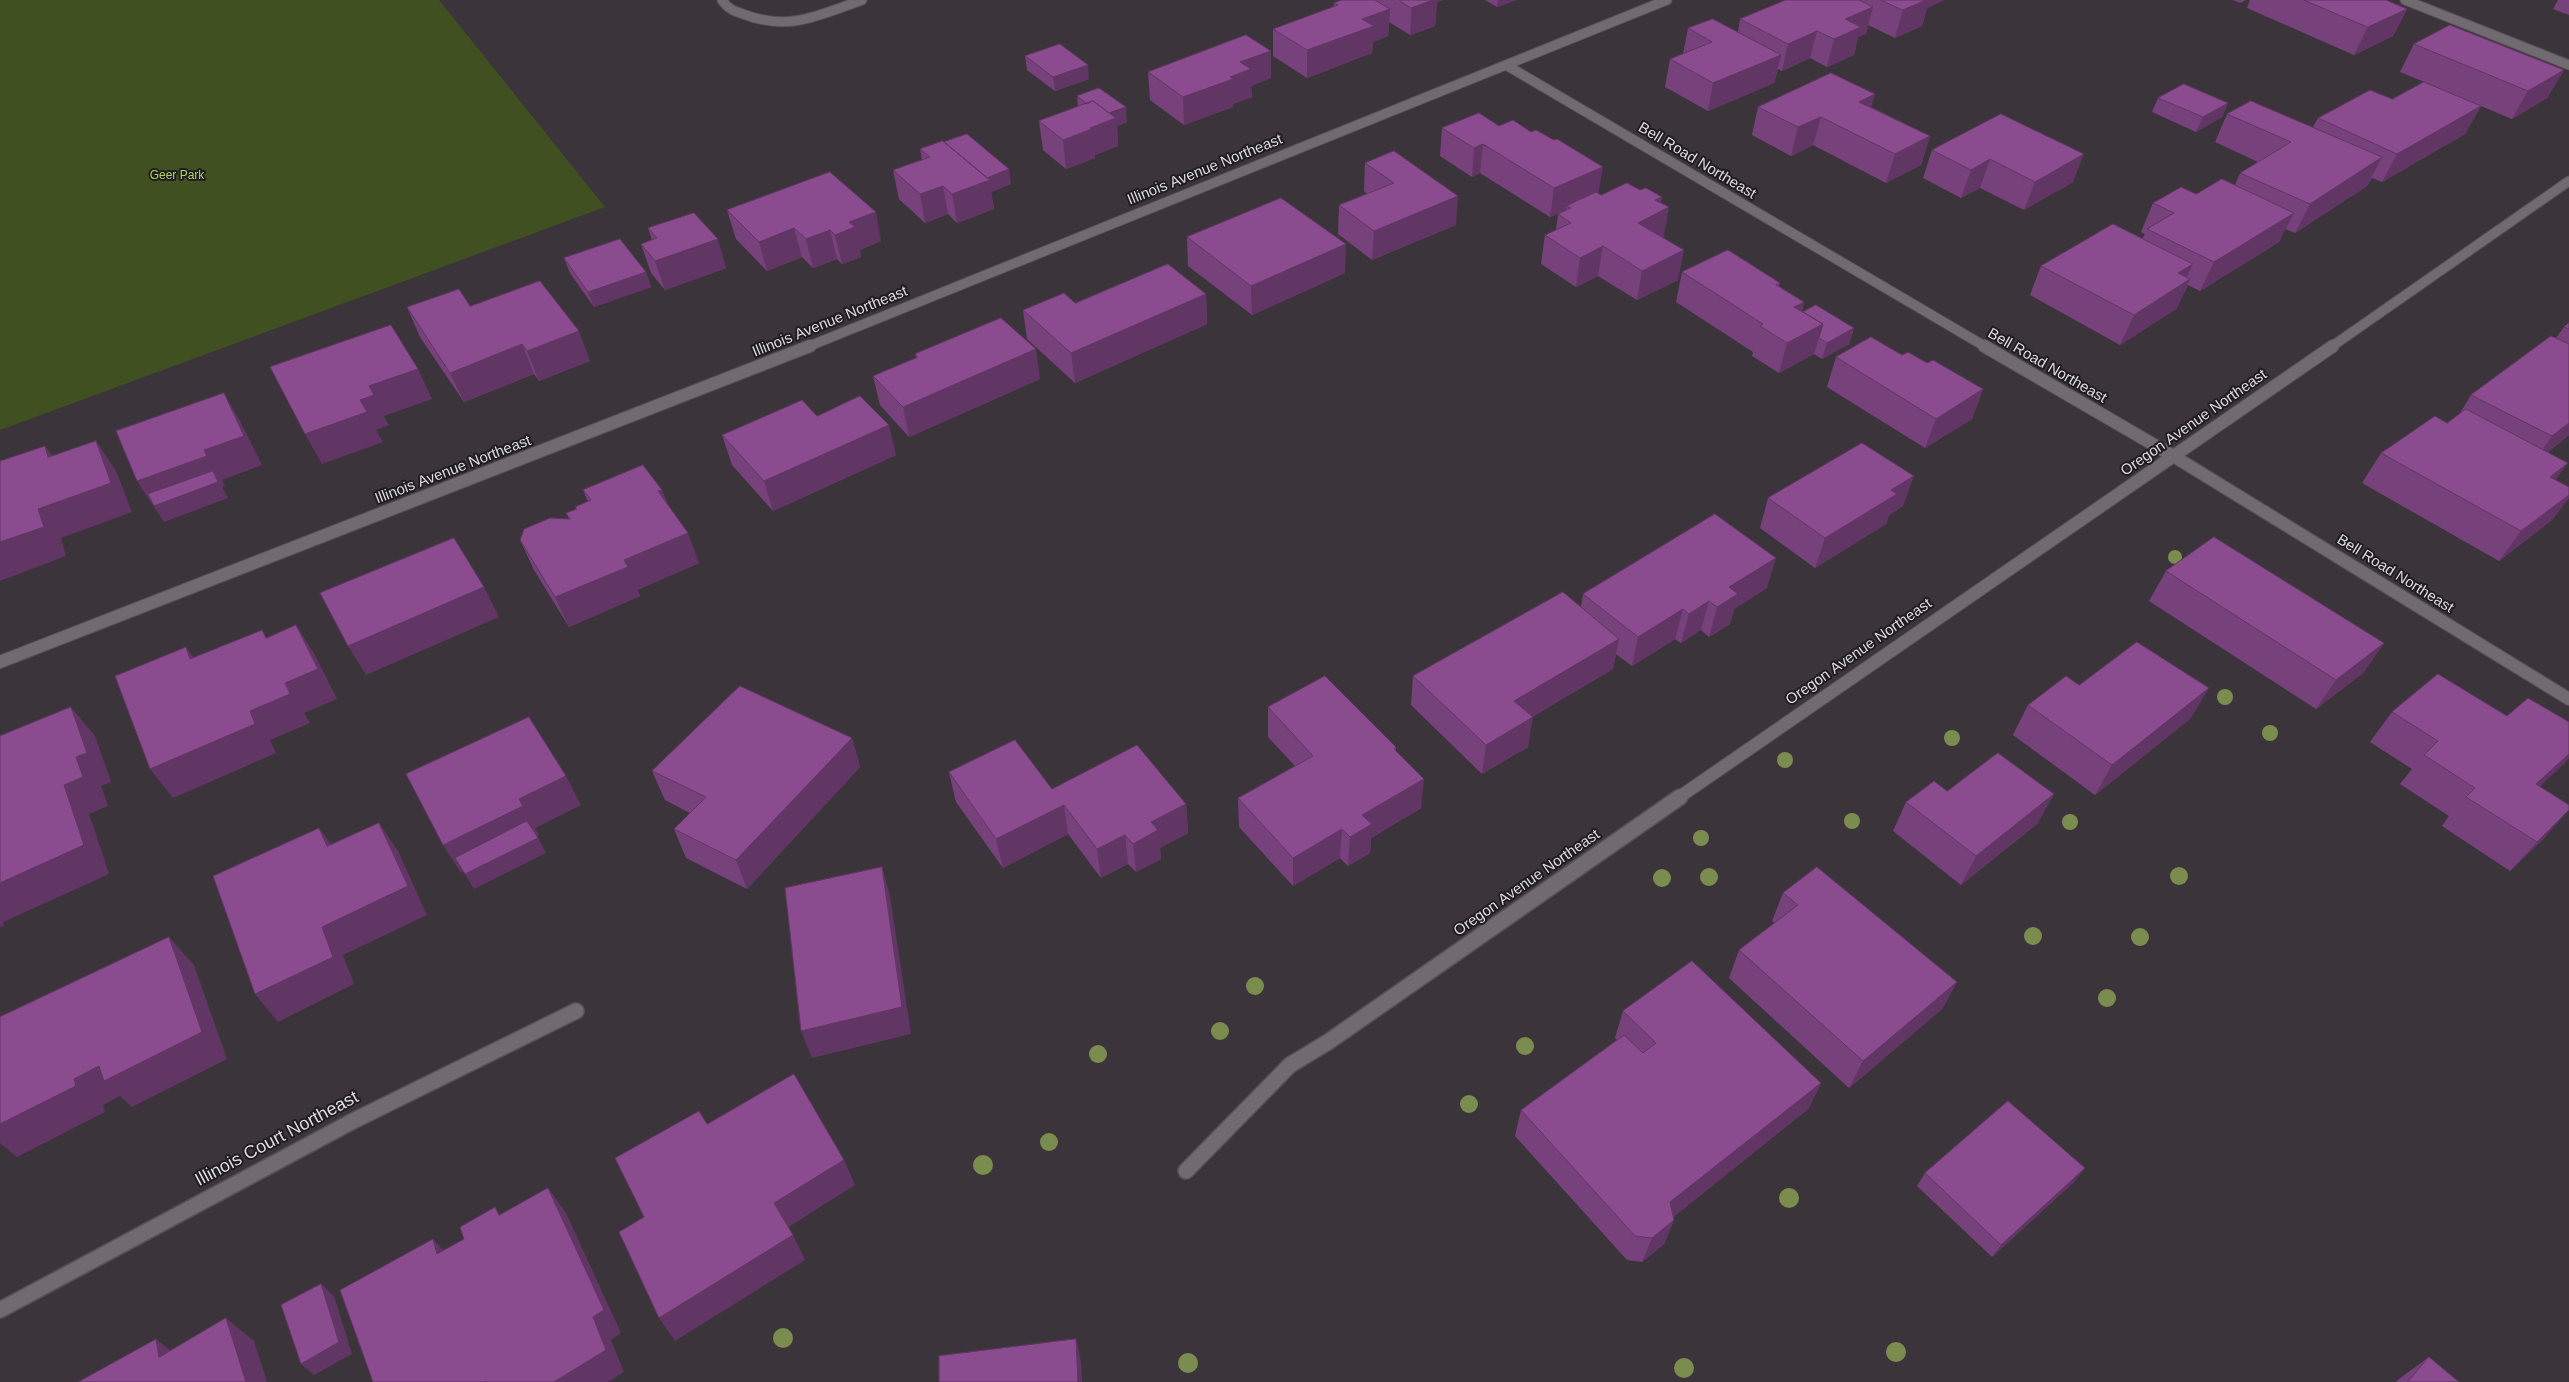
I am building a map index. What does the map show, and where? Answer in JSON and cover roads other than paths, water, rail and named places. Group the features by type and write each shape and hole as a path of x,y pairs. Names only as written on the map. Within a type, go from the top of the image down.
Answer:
{"street":[{"path":"722,0 727,8 764,22 800,21 862,0"},
{"name":"Illinois Avenue Northeast","path":"0,662 764,365 1667,0"},
{"path":"2405,0 2569,64"},
{"name":"Bell Road Northeast","path":"1506,65 1772,223 2175,457 2569,699"},
{"name":"Oregon Avenue Northeast","path":"1186,1171 1290,1065 1328,1042 1974,592 2175,457 2569,181"},
{"name":"Illinois Court Northeast","path":"0,1310 353,1120 576,1011"}],"park label":[{"name":"Geer Park","path":"177,176"}]}
